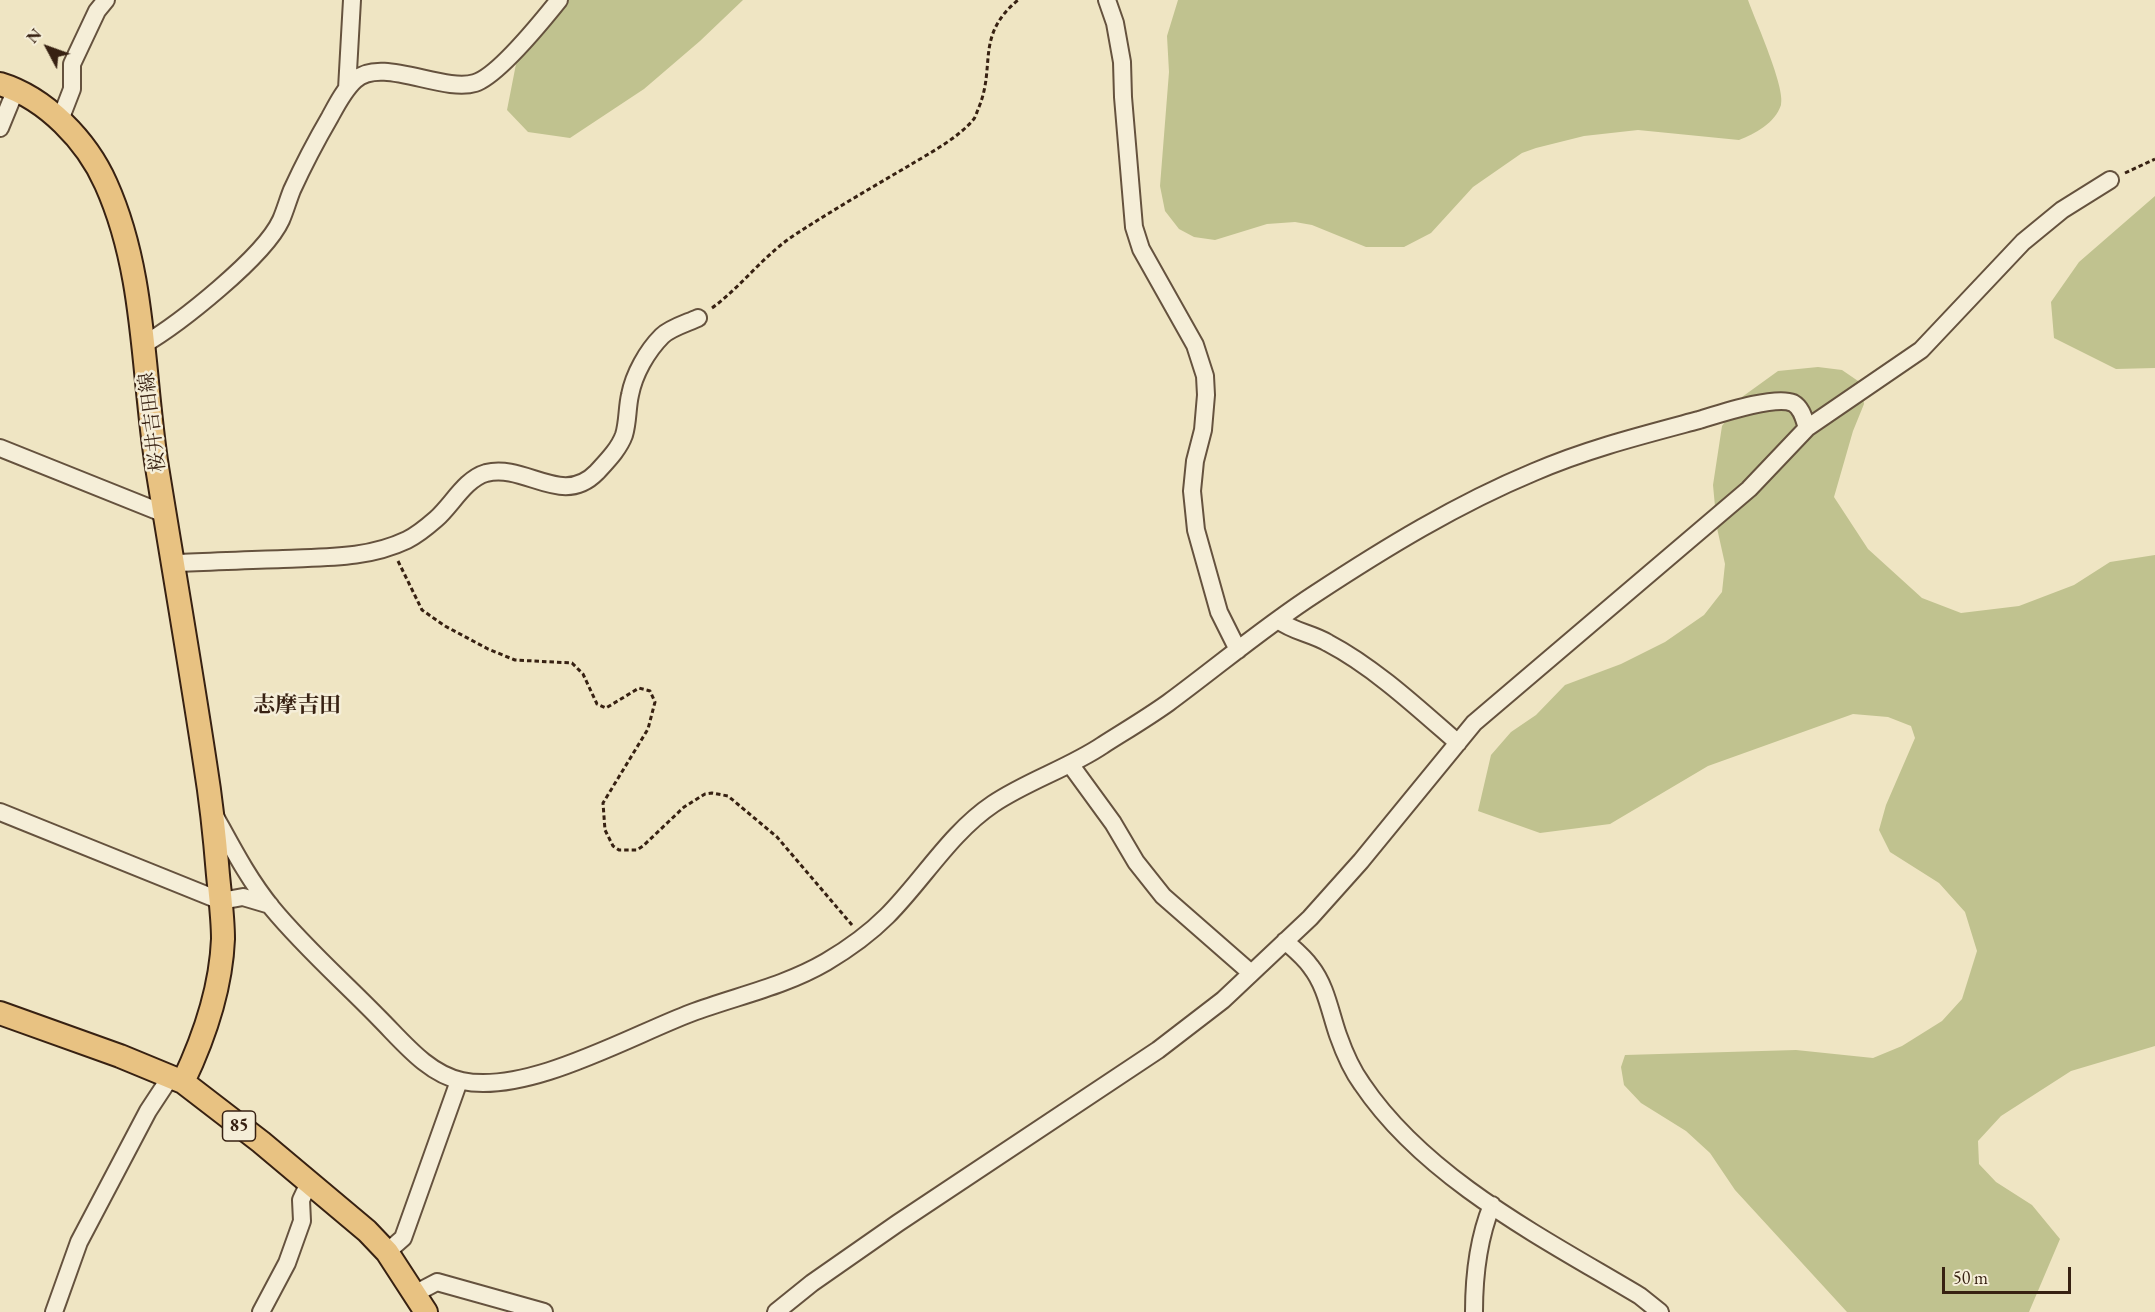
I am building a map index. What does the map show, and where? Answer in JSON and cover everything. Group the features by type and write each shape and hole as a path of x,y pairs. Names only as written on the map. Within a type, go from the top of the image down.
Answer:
{"main road":[{"name":"桜井吉田線","path":"8,86 60,120 85,148 105,181 119,216 132,264 157,465 212,812 221,901 223,939 209,1019 177,1079"},
{"name":"85","path":"0,1013 177,1079 261,1142 367,1231 387,1252 421,1303"}],"street":[{"path":"60,120 72,89 72,64 97,11 106,0"},
{"path":"347,89 352,0"},
{"path":"143,345 163,334 233,276 272,234 324,126 347,89 357,78 374,73 405,74 449,85 462,86 478,82 507,59 559,0"},
{"path":"1107,0 1115,23 1122,62 1134,227 1141,249 1195,345 1205,376 1203,430 1195,461 1192,492 1196,530 1220,612 1238,650"},
{"path":"0,128 8,86"},
{"path":"776,1312 812,1283 889,1229 1198,1021 1310,918 1361,861 1474,723 1749,489 1808,428 1921,350 2023,242 2062,210 2110,180"},
{"path":"174,563 352,556 392,546 410,538 437,519 472,480 484,474 500,471 564,487 583,483 615,451 623,436 630,395 641,363 663,334 698,318"},
{"path":"387,1252 403,1238 459,1081 473,1083 510,1081 575,1062 693,1012 792,980 825,963 862,938 887,916 970,823 995,803 1097,749 1166,704 1314,594 1431,522 1532,473 1597,448 1745,407 1779,401 1793,403 1801,410 1808,428"},
{"path":"0,448 165,514"},
{"path":"1278,620 1291,630 1327,642 1353,658 1406,698 1458,743"},
{"path":"1070,764 1113,823 1136,862 1163,896 1251,973"},
{"path":"0,812 221,901 243,897 270,905"},
{"name":"桜井吉田線","path":"212,812 244,869 270,905 313,954 426,1063 459,1081"},
{"path":"1285,941 1311,967 1324,992 1349,1062 1361,1083 1382,1112 1405,1136 1446,1171 1492,1205 1640,1296 1660,1312"},
{"path":"54,1312 79,1242 148,1111 177,1079"},
{"path":"261,1312 287,1263 302,1221 301,1200 309,1183"},
{"path":"1474,1312 1474,1282 1484,1224 1492,1205"},
{"path":"421,1303 437,1282 544,1312"}],"path":[{"path":"698,318 729,296 762,262 791,237 945,144 974,119 984,87 992,32 1009,8 1018,0"},
{"path":"2110,180 2155,159"},
{"path":"392,546 408,585 422,610 445,626 488,650 514,660 572,663 583,674 597,704 606,708 639,688 650,691 655,702 648,729 603,803 605,830 613,846 618,850 637,850 684,807 705,794 728,796 777,837 862,938"}],"green space":[{"path":"564,0 743,0 644,89 570,138 528,132 507,110 516,64"},
{"path":"1178,0 1748,0 1775,70 1781,105 1769,122 1758,131 1739,140 1638,130 1584,136 1522,153 1473,187 1431,233 1404,247 1366,247 1312,225 1295,222 1267,224 1215,240 1194,237 1179,229 1165,211 1160,186 1169,72 1167,36"},
{"path":"2155,196 2155,368 2116,369 2054,338 2051,302 2079,262"},
{"path":"1818,367 1842,370 1861,383 1864,404 1853,431 1834,497 1868,549 1922,598 1961,613 2019,606 2074,585 2110,562 2155,555 2155,1046 2071,1071 2001,1116 1978,1141 1979,1164 1996,1182 2032,1205 2060,1239 2029,1312 1847,1312 1735,1190 1710,1153 1686,1131 1641,1103 1624,1085 1621,1067 1625,1055 1796,1050 1873,1058 1902,1046 1942,1021 1962,999 1977,951 1965,912 1939,883 1890,852 1879,830 1886,805 1915,738 1911,726 1888,717 1853,714 1708,766 1610,824 1540,833 1478,811 1491,755 1511,732 1536,715 1565,685 1621,664 1665,642 1704,615 1722,592 1725,564 1717,528 1713,485 1722,426 1742,397 1778,371"}],"district":[{"name":"志摩吉田","path":"297,706"}]}
